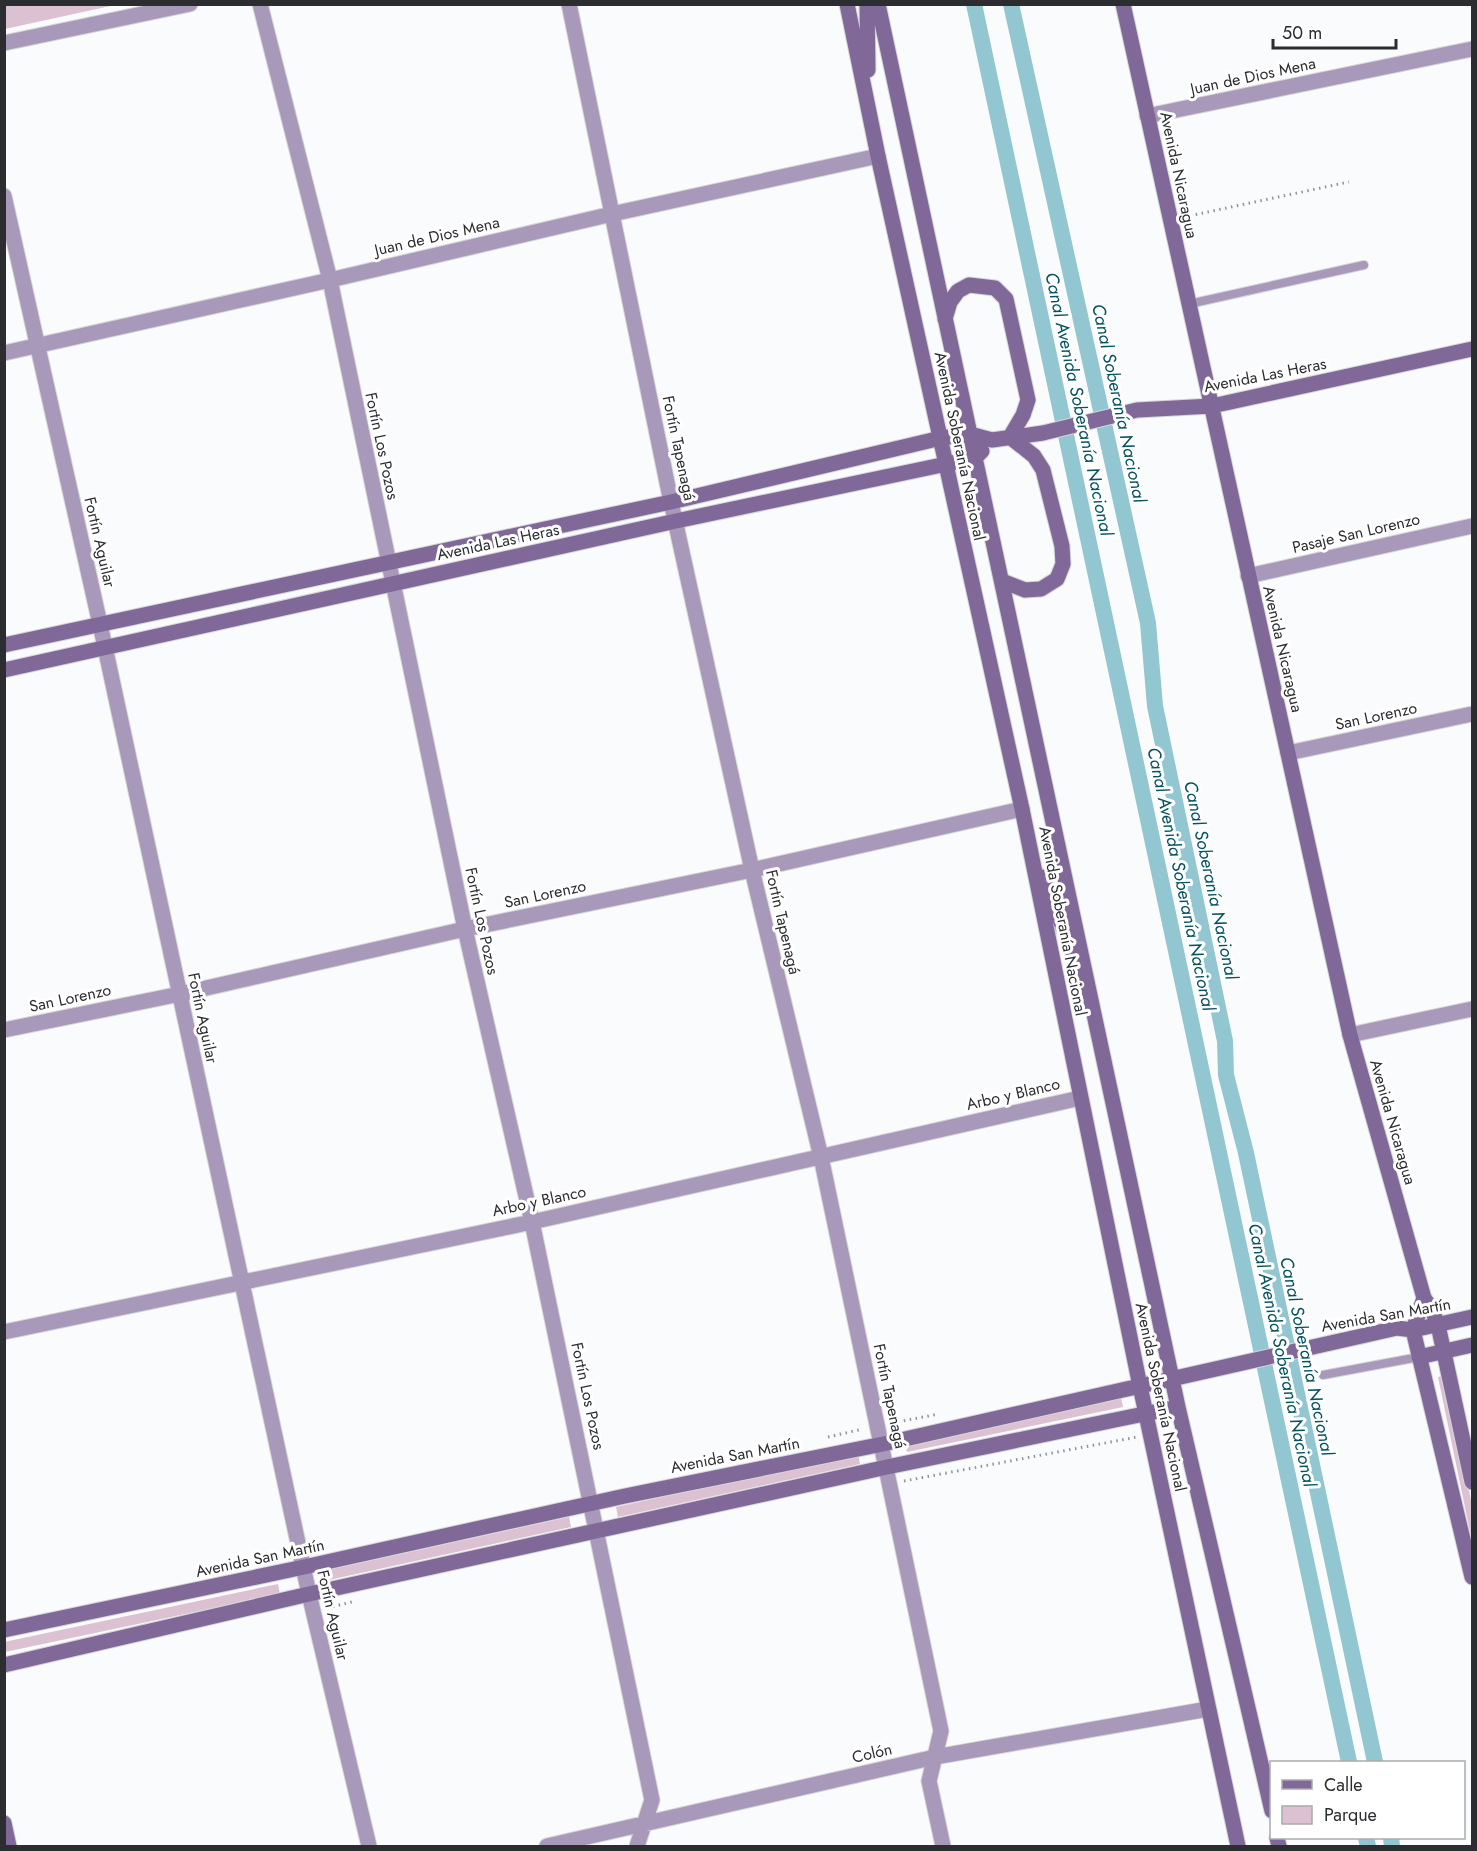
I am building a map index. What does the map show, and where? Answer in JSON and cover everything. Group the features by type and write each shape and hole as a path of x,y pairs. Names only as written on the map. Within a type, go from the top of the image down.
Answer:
{"main road":[{"name":"Avenida Soberanía Nacional","path":"847,4 878,156 1022,809 1080,1098 1238,1846"},
{"path":"867,4 868,106"},
{"name":"Avenida Soberanía Nacional","path":"878,4 1178,1407 1270,1802"},
{"name":"Avenida Nicaragua","path":"1123,4 1350,1035 1424,1298 1438,1325 1473,1482"},
{"path":"945,319 950,302 958,291 969,285 995,288 1006,299 1028,400 1023,415 1010,437 1034,456 1043,470 1062,546 1063,564 1057,579 1041,589 1024,590 1002,581"},
{"name":"Avenida Las Heras","path":"4,645 671,502 941,438 970,434 992,440 1043,434 1137,410 1212,406 1473,349"},
{"path":"975,458 992,440"},
{"name":"Avenida Las Heras","path":"4,670 676,521 975,458"},
{"path":"1028,841 1092,998"},
{"path":"1424,1298 1413,1330 1473,1577"},
{"name":"Avenida San Martín","path":"4,1630 592,1503 883,1444 1396,1328 1413,1330 1473,1317"},
{"path":"1419,1357 1473,1345"},
{"path":"4,1665 309,1594 887,1467 1178,1407"},
{"path":"4,1823 9,1846"}],"street":[{"path":"4,43 190,4"},
{"name":"Fortín Los Pozos","path":"260,4 330,280 465,929 532,1222 592,1503 652,1800 637,1846"},
{"name":"Fortín Tapenagá","path":"569,4 671,502 752,870 821,1157 883,1444 941,1731 930,1781 943,1846"},
{"name":"Juan de Dios Mena","path":"1147,116 1473,49"},
{"name":"Juan de Dios Mena","path":"4,353 612,214 878,156"},
{"name":"Fortín Aguilar","path":"4,196 100,624 309,1594 369,1846"},
{"name":"Pasaje San Lorenzo","path":"1248,576 1473,526"},
{"name":"San Lorenzo","path":"1288,753 1473,714"},
{"name":"San Lorenzo","path":"4,1030 180,994 465,929 752,870 1022,809"},
{"path":"1350,1035 1473,1009"},
{"name":"Arbo y Blanco","path":"4,1332 532,1222 1080,1098"},
{"name":"Colón","path":"547,1846 934,1757 1208,1709"}],"lane":[{"path":"1189,304 1364,265"},
{"path":"1323,1375 1419,1357"}],"path":[{"path":"1170,220 1349,182"},
{"path":"891,1484 1150,1434"},
{"path":"313,1611 359,1601"}],"green space":[{"path":"5,4 115,4 115,5 5,29"},
{"path":"1445,1375 1472,1505 1472,1541 1438,1377"},
{"path":"1121,1398 1123,1407 907,1452 905,1444"},
{"path":"858,1454 860,1464 618,1517 616,1507"},
{"path":"569,1517 571,1527 329,1580 327,1570"},
{"path":"278,1584 280,1594 5,1652 4,1642"}],"waterway":[{"name":"Canal Avenida Soberanía Nacional","path":"974,4 1349,1761"},
{"name":"Canal Soberanía Nacional","path":"1011,4 1148,623 1155,706 1225,1041 1226,1075 1246,1153 1375,1761"},
{"name":"Canal Avenida Soberanía Nacional","path":"1366,1839 1368,1846"},
{"name":"Canal Soberanía Nacional","path":"1391,1839 1392,1846"}]}
